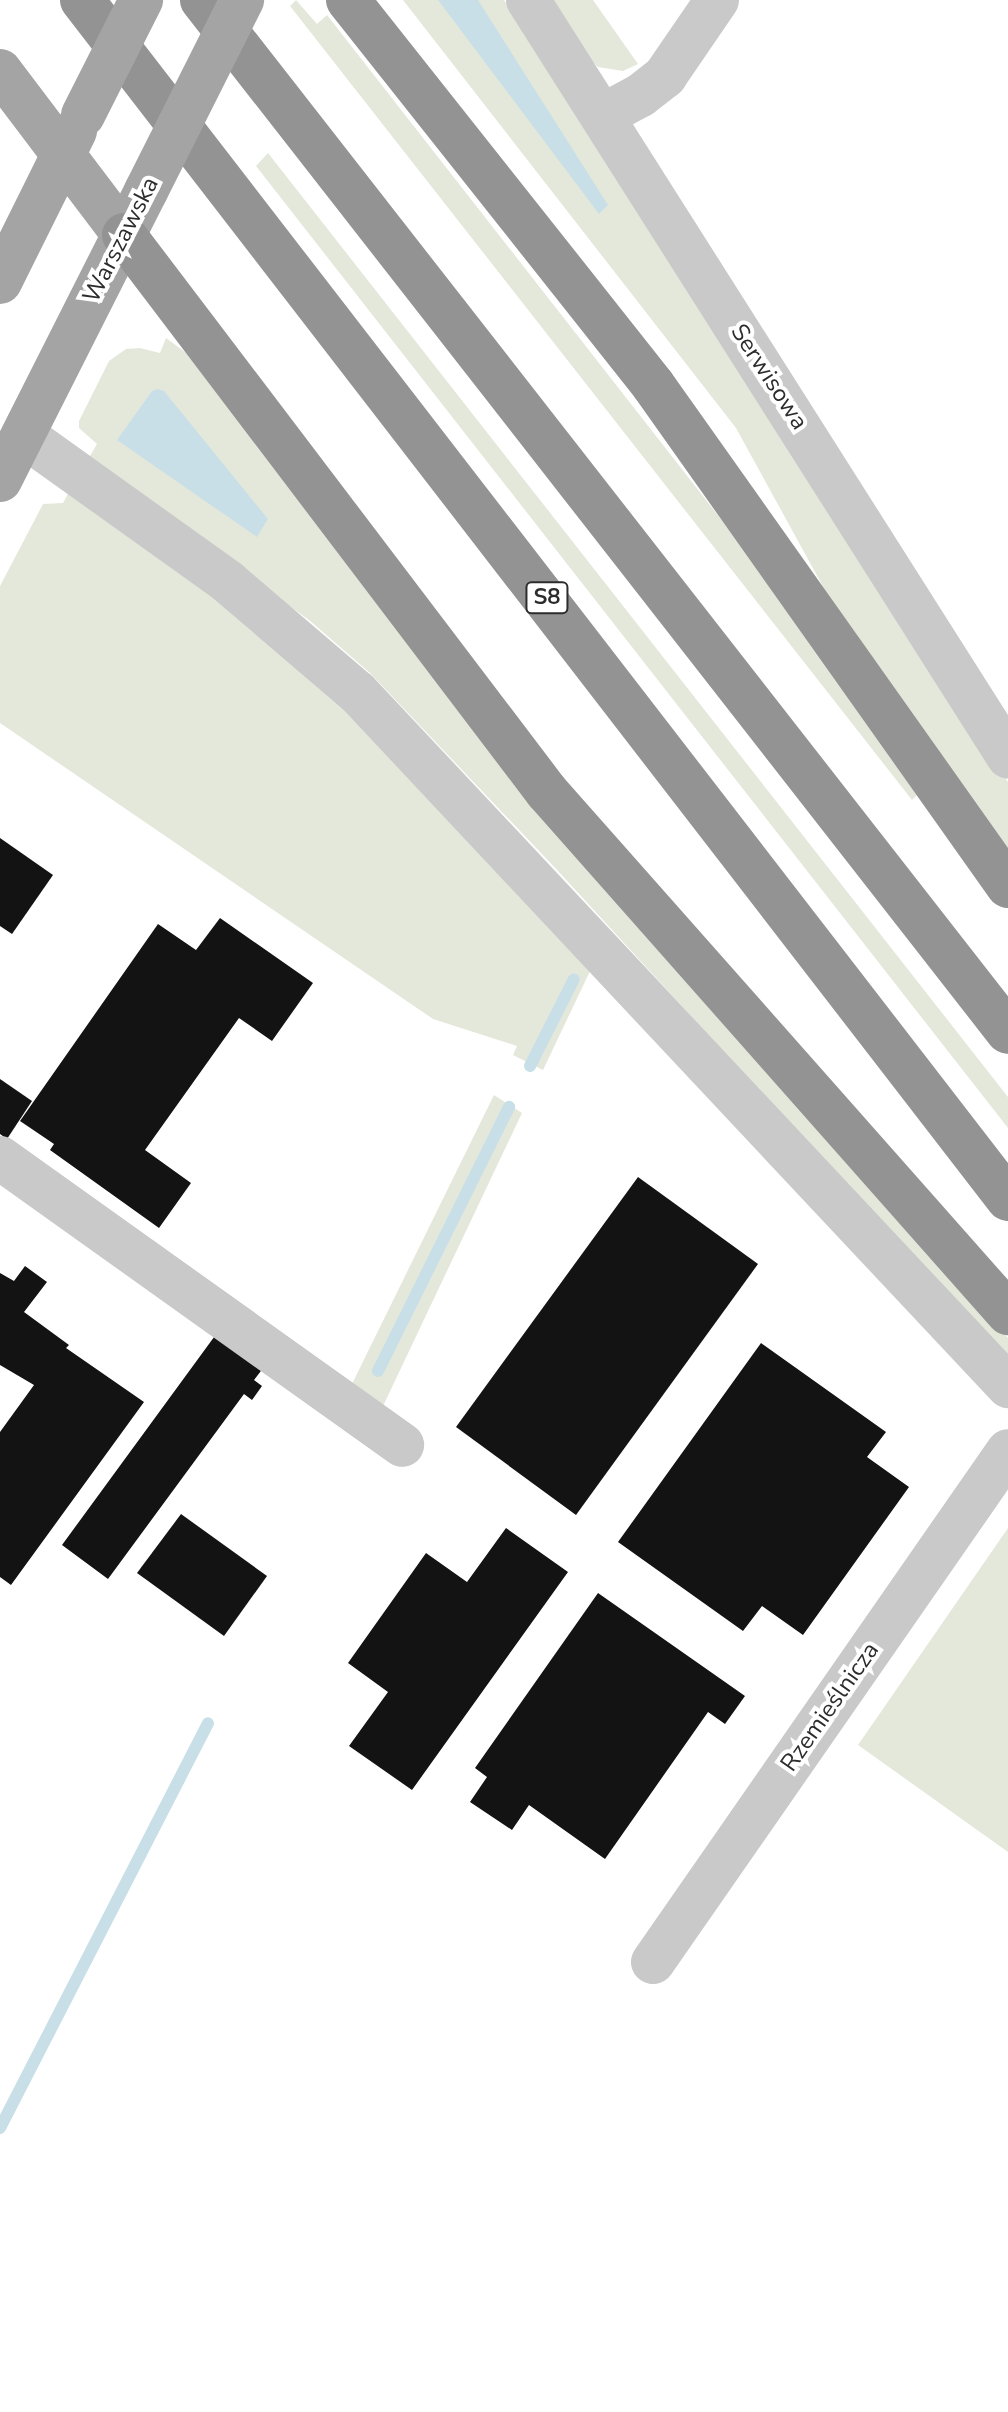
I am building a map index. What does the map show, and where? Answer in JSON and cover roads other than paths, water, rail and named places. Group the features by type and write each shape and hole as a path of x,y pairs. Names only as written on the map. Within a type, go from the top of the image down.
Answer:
{"highway":[{"name":"S8","path":"82,0 1008,1199"},
{"path":"202,0 1008,1032"},
{"path":"348,0 653,385 1008,886"},
{"path":"124,235 547,792 1008,1313"}],"main road":[{"path":"0,282 141,0"},
{"name":"Warszawska","path":"0,480 242,0"},
{"path":"0,71 124,235"}],"street":[{"name":"Serwisowa","path":"528,0 1008,756"},
{"path":"602,116 641,95 665,76 717,0"},
{"path":"23,435 228,582 357,692 1008,1386"},
{"path":"0,1158 402,1445"},
{"name":"Rzemieślnicza","path":"653,1962 1008,1451"}],"water":[{"path":"438,0 478,0 608,205 599,214"},
{"path":"152,391 164,391 268,519 257,537 117,440"}],"waterway":[{"path":"530,1066 574,979"},
{"path":"378,1371 509,1107"},
{"path":"0,2128 208,1723"}]}
